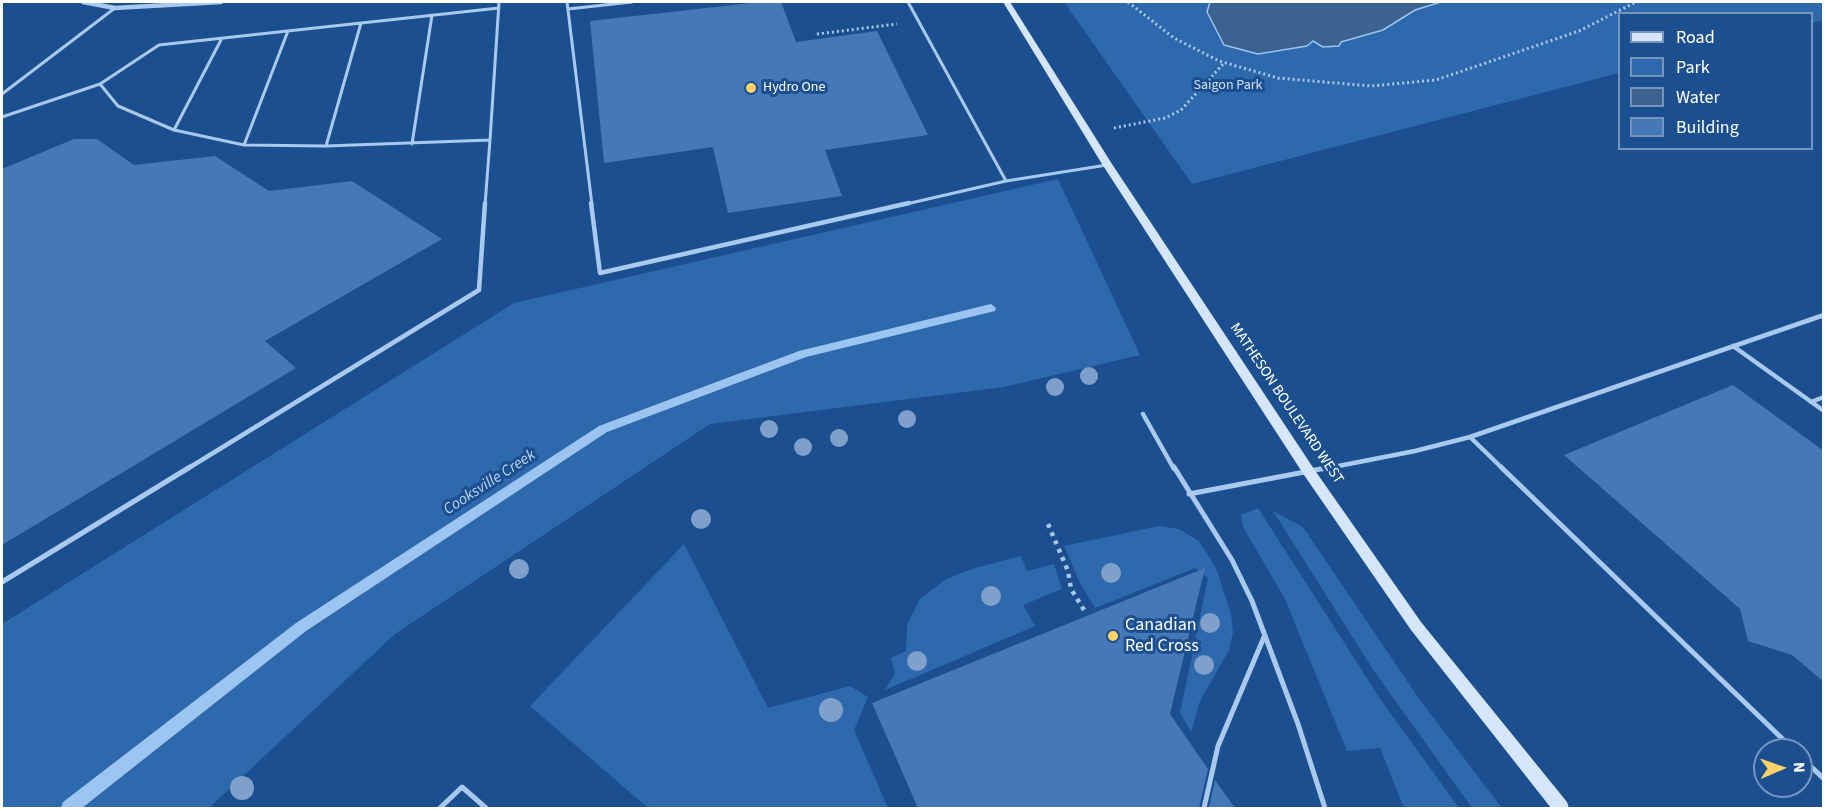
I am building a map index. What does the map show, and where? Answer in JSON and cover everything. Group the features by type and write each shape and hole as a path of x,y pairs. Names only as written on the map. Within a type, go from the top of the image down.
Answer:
{"street":[{"path":"83,2 115,8 221,2"},
{"name":"MATHESON BOULEVARD WEST","path":"1006,2 1107,164 1310,472 1416,626 1562,808"}],"lane":[{"path":"2,582 479,290 499,2"},
{"path":"567,2 600,273 1006,181 1107,164"},
{"path":"568,9 632,2"},
{"path":"908,2 1006,181"},
{"path":"2,92 115,8"},
{"path":"2,117 100,84 159,45 499,8"},
{"path":"412,144 432,15"},
{"path":"326,146 361,23"},
{"path":"244,145 288,31"},
{"path":"174,130 222,38"},
{"path":"100,84 118,106 174,130 244,145 326,146 490,140"},
{"path":"1189,494 1310,472 1470,436 1824,315"},
{"path":"1733,346 1824,411"},
{"path":"1811,402 1824,397"},
{"path":"1143,414 1189,494 1232,560 1252,601 1298,724 1325,808"},
{"path":"1470,436 1782,738"},
{"path":"1204,808 1218,746 1264,637"},
{"path":"1813,768 1824,779"},
{"path":"440,808 462,787 486,808"}],"path":[{"path":"1128,2 1174,38 1224,63 1278,78 1371,86 1436,80 1579,31 1636,2"},
{"path":"817,34 918,21"},
{"path":"1087,132 1138,125 1165,118 1181,110 1224,63"},
{"path":"1048,524 1068,571 1071,589 1084,610"}],"green space":[{"name":"Saigon Park","path":"1064,2 1823,2 1824,20 1813,23 1813,12 1618,12 1618,73 1192,184"},
{"path":"1058,179 1140,355 1004,387 710,424 395,634 209,808 2,808 2,624 514,303"},
{"path":"1258,508 1381,700 1459,808 1404,808 1380,748 1347,751 1285,599 1243,527 1241,515"},
{"path":"1273,511 1303,527 1420,700 1502,808 1472,808 1374,671"},
{"path":"1159,526 1179,529 1199,541 1216,568 1231,614 1233,632 1229,650 1200,701 1191,732 1180,713 1208,578 1195,568 1095,608 1080,583 1064,546"},
{"path":"684,544 768,708 850,686 868,697 854,730 888,808 648,808 530,706"},
{"path":"1021,556 1027,571 1054,564 1062,589 1023,605 1035,626 885,690 895,673 891,658 906,651 907,625 920,599 946,579 975,568"}],"water":[{"path":"1210,2 1441,2 1415,10 1383,30 1341,42 1339,46 1323,47 1313,41 1307,46 1258,54 1224,45 1207,12"}],"building":[{"name":"Hydro One","path":"760,2 781,2 796,42 877,31 928,135 825,150 842,196 728,213 713,147 604,163 590,21"},
{"path":"74,139 97,139 134,165 215,156 269,191 352,181 442,239 265,341 296,368 2,545 2,169"},
{"path":"1733,385 1824,451 1824,682 1792,655 1748,641 1740,609 1564,455"},
{"name":"Canadian Red Cross","path":"1205,568 1170,714 1208,769 1199,808 918,808 872,703"},
{"path":"1215,780 1235,808 1209,808"}],"waterway":[{"name":"Cooksville Creek","path":"69,808 301,627 603,429 803,354 991,308"}],"place":[{"name":"Hydro One","path":"751,88"},
{"name":"Canadian Red Cross","path":"1113,636"}]}
